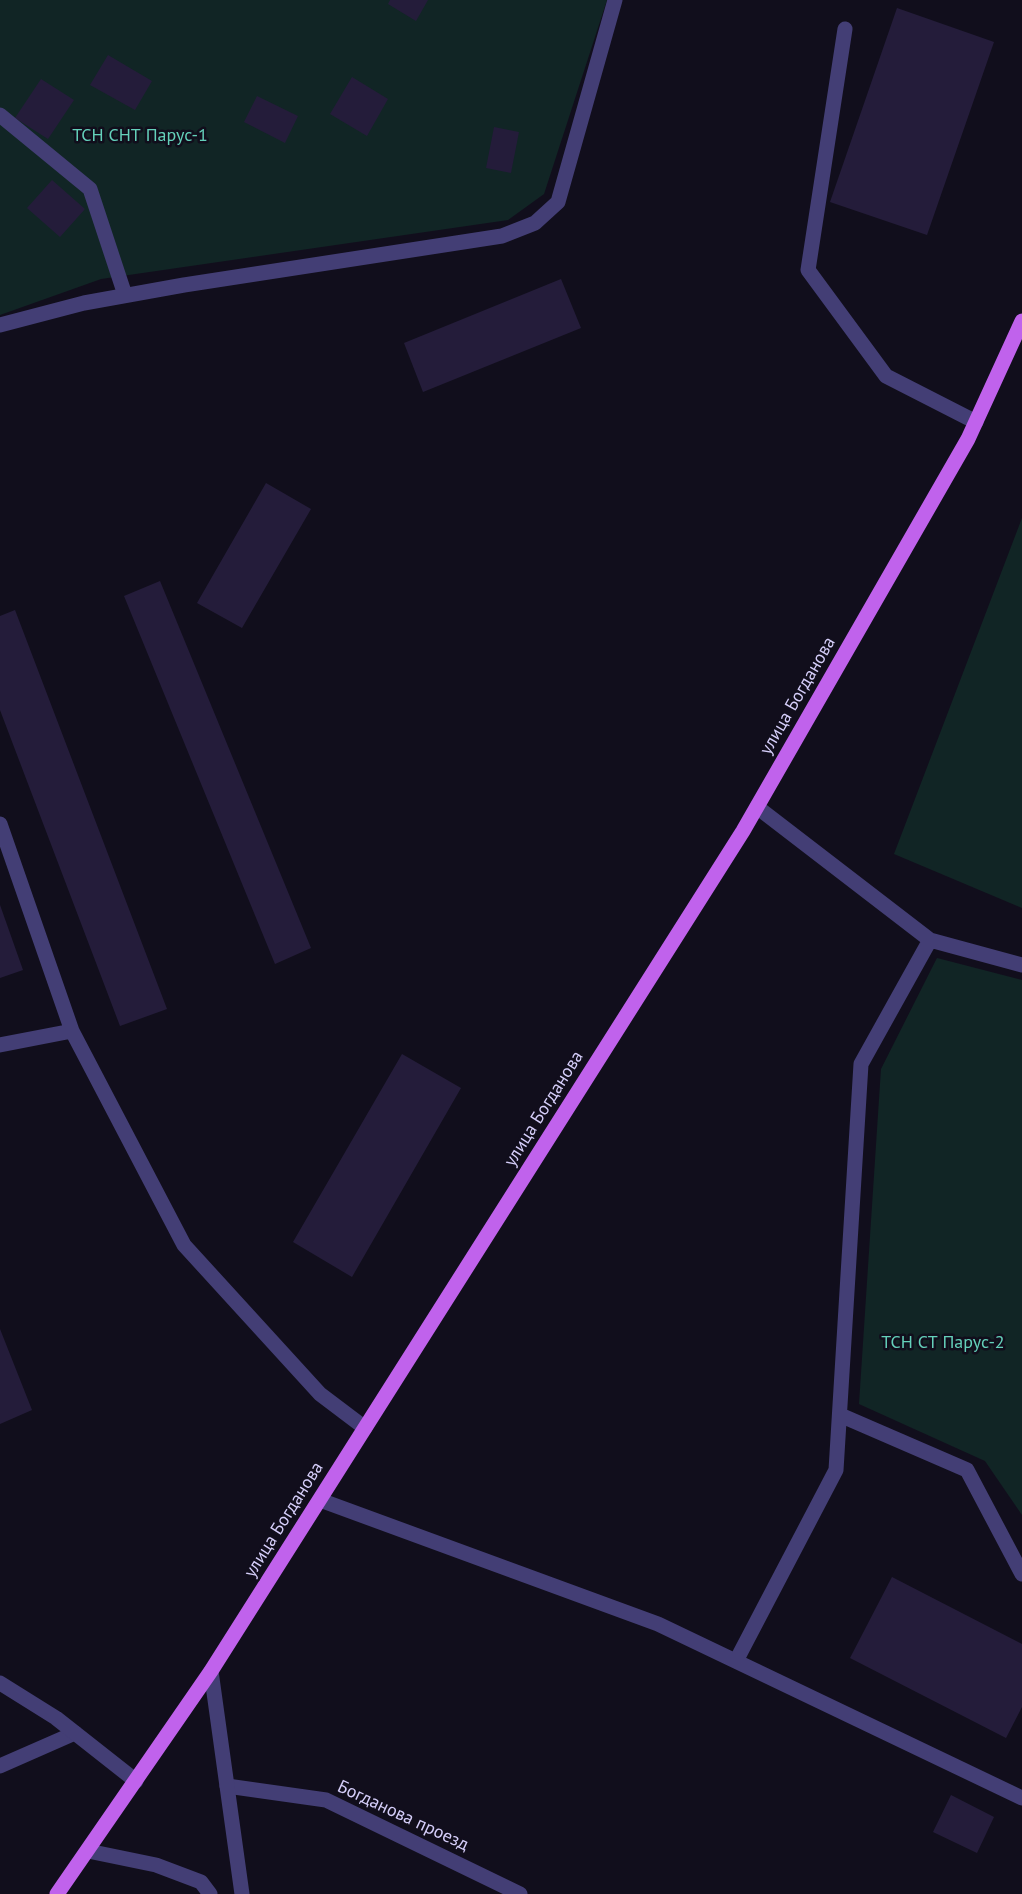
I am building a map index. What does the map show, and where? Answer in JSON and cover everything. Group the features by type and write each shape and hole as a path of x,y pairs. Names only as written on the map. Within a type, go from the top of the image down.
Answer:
{"main road":[{"name":"улица Богданова","path":"57,1894 211,1671 758,807 968,440 1022,321"}],"street":[{"path":"0,325 125,295 502,236 534,223 558,202 615,0"},
{"path":"845,29 808,270 886,376 976,422"},
{"path":"0,115 90,189 125,295"},
{"path":"758,807 930,940 1022,965"},
{"path":"0,824 72,1031 184,1245 320,1394 365,1428"},
{"path":"736,1661 837,1470 861,1064 930,940"},
{"path":"0,1045 72,1031"},
{"path":"840,1415 967,1470 1022,1574"},
{"path":"320,1500 658,1624 1022,1798"},
{"path":"211,1671 242,1894"},
{"path":"0,1683 56,1718 136,1781"},
{"path":"0,1766 75,1733"},
{"name":"Богданова проезд","path":"227,1786 326,1800 520,1894"},
{"path":"88,1851 156,1864 201,1882 210,1894"}],"green space":[{"name":"ТСН СНТ Парус-1","path":"0,0 607,0 544,194 508,220 101,279 0,315"},
{"path":"1022,518 1022,908 894,854"},
{"name":"ТСН СТ Парус-2","path":"937,958 1022,980 1022,1515 985,1461 859,1404 881,1069"}],"building":[{"path":"390,0 428,0 416,21 388,4"},
{"path":"897,8 994,42 927,235 830,202"},
{"path":"108,55 152,81 135,110 90,85"},
{"path":"352,77 388,99 367,136 330,114"},
{"path":"41,79 74,100 48,139 15,118"},
{"path":"257,96 298,116 285,143 244,122"},
{"path":"494,127 519,132 511,173 486,168"},
{"path":"52,180 85,209 60,237 27,208"},
{"path":"561,279 581,328 423,392 404,343"},
{"path":"266,483 311,509 242,628 197,603"},
{"path":"160,581 311,948 275,964 124,596"},
{"path":"15,610 167,1009 120,1026 0,710 0,616"},
{"path":"0,905 23,970 0,978"},
{"path":"402,1054 461,1088 352,1277 293,1242"},
{"path":"0,1329 32,1410 0,1424"},
{"path":"892,1577 1022,1644 1022,1707 1006,1738 850,1658"},
{"path":"951,1795 994,1817 977,1853 933,1832"}]}
